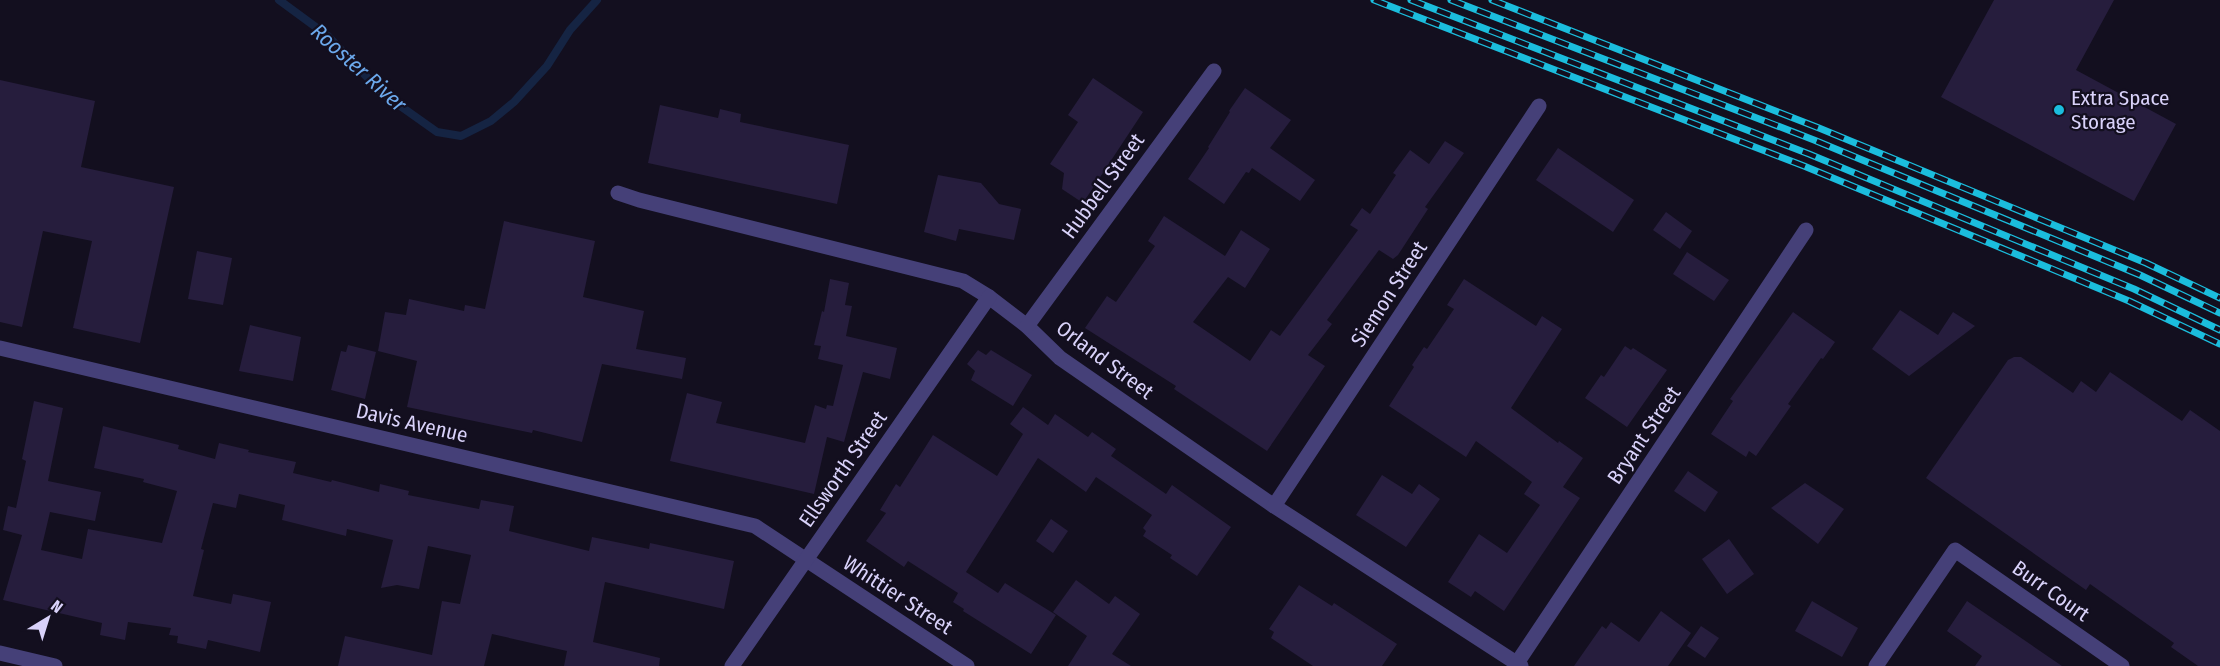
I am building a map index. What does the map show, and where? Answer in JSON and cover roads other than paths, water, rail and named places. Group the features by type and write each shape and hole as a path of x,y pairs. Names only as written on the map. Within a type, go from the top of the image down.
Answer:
{"street":[{"name":"Hubbell Street","path":"1027,326 1214,71"},
{"name":"Siemon Street","path":"1274,506 1539,106"},
{"name":"Orland Street","path":"618,193 963,281 989,297 1027,326 1060,358 1274,506 1519,665"},
{"name":"Bryant Street","path":"1519,665 1806,230"},
{"name":"Ellsworth Street","path":"732,666 989,297"},
{"name":"Davis Avenue","path":"0,348 755,526 806,560"},
{"name":"Burr Court","path":"1876,666 1955,550 2122,666"},
{"name":"Whittier Street","path":"806,560 967,666"},
{"path":"0,653 55,666"}],"waterway":[{"name":"Rooster River","path":"279,0 328,36 382,93 437,132 461,136 491,121 514,102 547,66 570,30 597,0"}],"railway":[{"path":"1374,0 1804,166 2129,301 2220,344"},
{"path":"1411,0 1809,154 2134,289 2220,330"},
{"path":"1451,0 1814,140 2140,275 2220,313"},
{"path":"1492,0 1819,128 2146,263 2220,298"}],"place":[{"name":"Extra Space Storage","path":"2059,110"}]}
